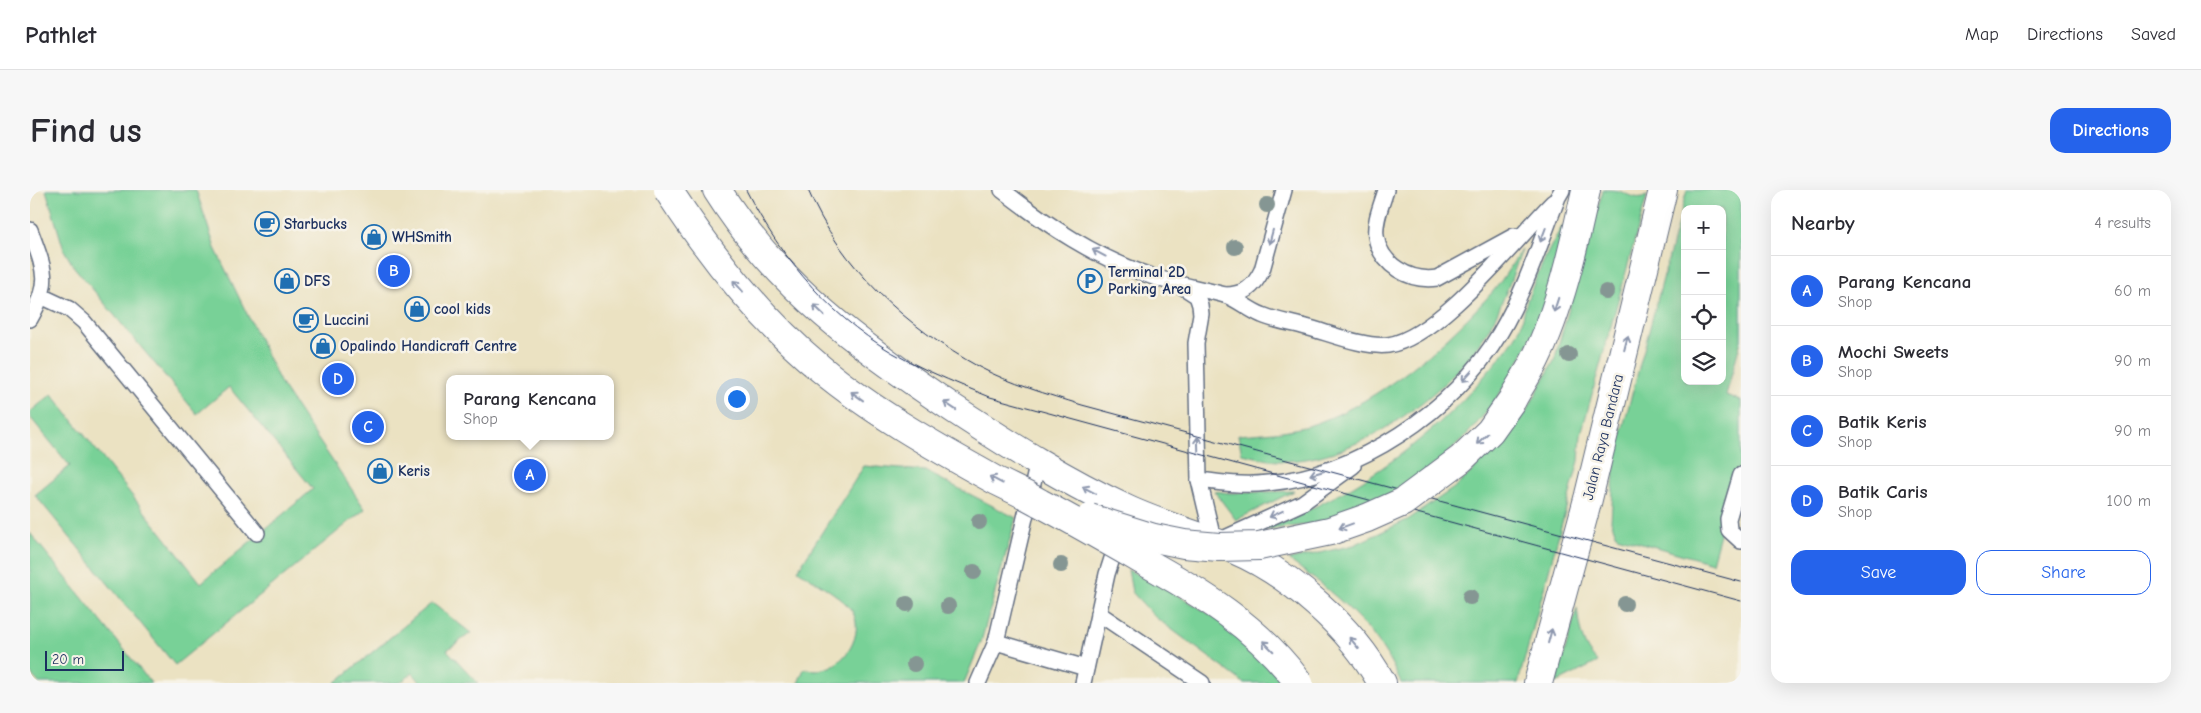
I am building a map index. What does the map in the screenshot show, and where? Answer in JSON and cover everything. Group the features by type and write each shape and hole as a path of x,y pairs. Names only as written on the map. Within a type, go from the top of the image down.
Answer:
{"street":[{"path":"668,190 690,225 726,274 770,322 821,369 868,403 930,442 1181,582 1223,609 1270,647 1300,683"},
{"path":"718,190 730,210 771,263 828,319 881,360 1038,462 1126,510 1252,559 1282,577 1313,601 1352,640 1382,683"},
{"path":"1039,502 1154,538 1184,544 1219,547 1259,546 1330,532 1403,502 1461,459 1490,430 1512,400 1535,359 1552,316 1574,245 1586,190"},
{"name":"Jalan Raya Bandara","path":"1538,683 1588,499 1663,190"}],"lane":[{"path":"1002,190 1058,231 1122,265 1177,283 1225,295 1237,300 1262,316 1374,345 1398,343 1410,338 1452,307 1482,278 1560,194"},
{"path":"1225,295 1237,295 1249,290 1256,282 1262,270 1284,190"},
{"path":"1386,190 1377,220 1376,235 1380,249 1393,266 1413,277 1426,280 1437,278 1524,231"},
{"path":"1177,283 1197,296 1200,305 1201,314 1196,343 1200,480 1214,544 1302,503 1431,412 1483,358 1500,333 1525,282 1560,194"},
{"path":"30,230 45,272 42,296 30,319"},
{"path":"42,296 69,309 84,322 257,533"},
{"path":"1200,480 1227,484 1268,483 1318,474 1356,459 1390,440"},
{"path":"978,683 996,642 1038,462"},
{"path":"1741,475 1728,518 1729,530 1741,541"},
{"path":"996,642 1085,676 1098,613 1126,510"},
{"path":"1098,613 1202,683"}],"green space":[{"path":"46,190 196,190 215,248 282,386 365,509 175,665 35,495 70,466 30,417 30,412 52,394 201,583 313,489 229,387 197,414 74,267 64,250"},
{"path":"1603,190 1619,191 1635,197 1647,196 1581,434 1579,461 1518,683 1401,683 1384,650 1372,633 1327,589 1289,560 1354,545 1409,519 1458,485 1493,451 1526,412 1554,361"},
{"path":"1687,190 1741,190 1741,340 1726,395 1741,401 1741,458 1712,563 1617,536 1611,521 1615,457 1681,212 1681,385 1726,385 1726,205 1683,205"},
{"path":"1563,226 1565,228 1554,275 1539,320 1518,363 1494,402 1464,438 1429,469 1389,495 1344,515 1311,524 1255,530 1288,519 1320,504 1382,468 1411,447 1464,399 1503,354 1517,334 1526,303 1549,250"},
{"path":"1522,249 1495,318 1480,343 1453,375 1410,412 1360,442 1307,459 1280,461 1242,454 1238,435 1268,433 1317,423 1364,401 1409,371 1450,336 1492,293"},
{"path":"864,466 925,471 1016,518 981,642 964,683 798,683 804,669 821,670 832,666 841,660 853,643 856,624 854,614 848,606 832,592 798,570"},
{"path":"1214,491 1230,493 1294,491 1236,520"},
{"path":"30,533 151,683 39,683 30,673"},
{"path":"1128,570 1178,595 1226,625 1259,652 1285,683 1244,683 1155,617 1132,592"},
{"path":"432,603 471,633 447,650 478,683 421,683 413,673 400,683 335,683"},
{"path":"1577,608 1580,631 1585,644 1598,662 1556,683"}],"tram line":[{"path":"746,190 760,216 793,265 833,308 880,345 916,365 968,388 990,397 1741,601"},
{"path":"808,190 838,245 857,270 879,293 927,334 979,367 1004,379 1082,405 1741,582"}],"place":[{"name":"Starbucks","path":"267,224"},
{"name":"WHSmith","path":"374,237"},
{"name":"Mochi Sweets","path":"394,271"},
{"name":"DFS","path":"287,281"},
{"name":"Terminal 2D Parking Area","path":"1090,281"},
{"name":"cool kids","path":"417,309"},
{"name":"Luccini","path":"306,320"},
{"name":"Opalindo Handicraft Centre","path":"323,346"},
{"name":"Batik Caris","path":"338,379"},
{"name":"Batik Keris","path":"368,427"},
{"name":"Keris","path":"380,471"},
{"name":"Parang Kencana","path":"530,475"}]}
